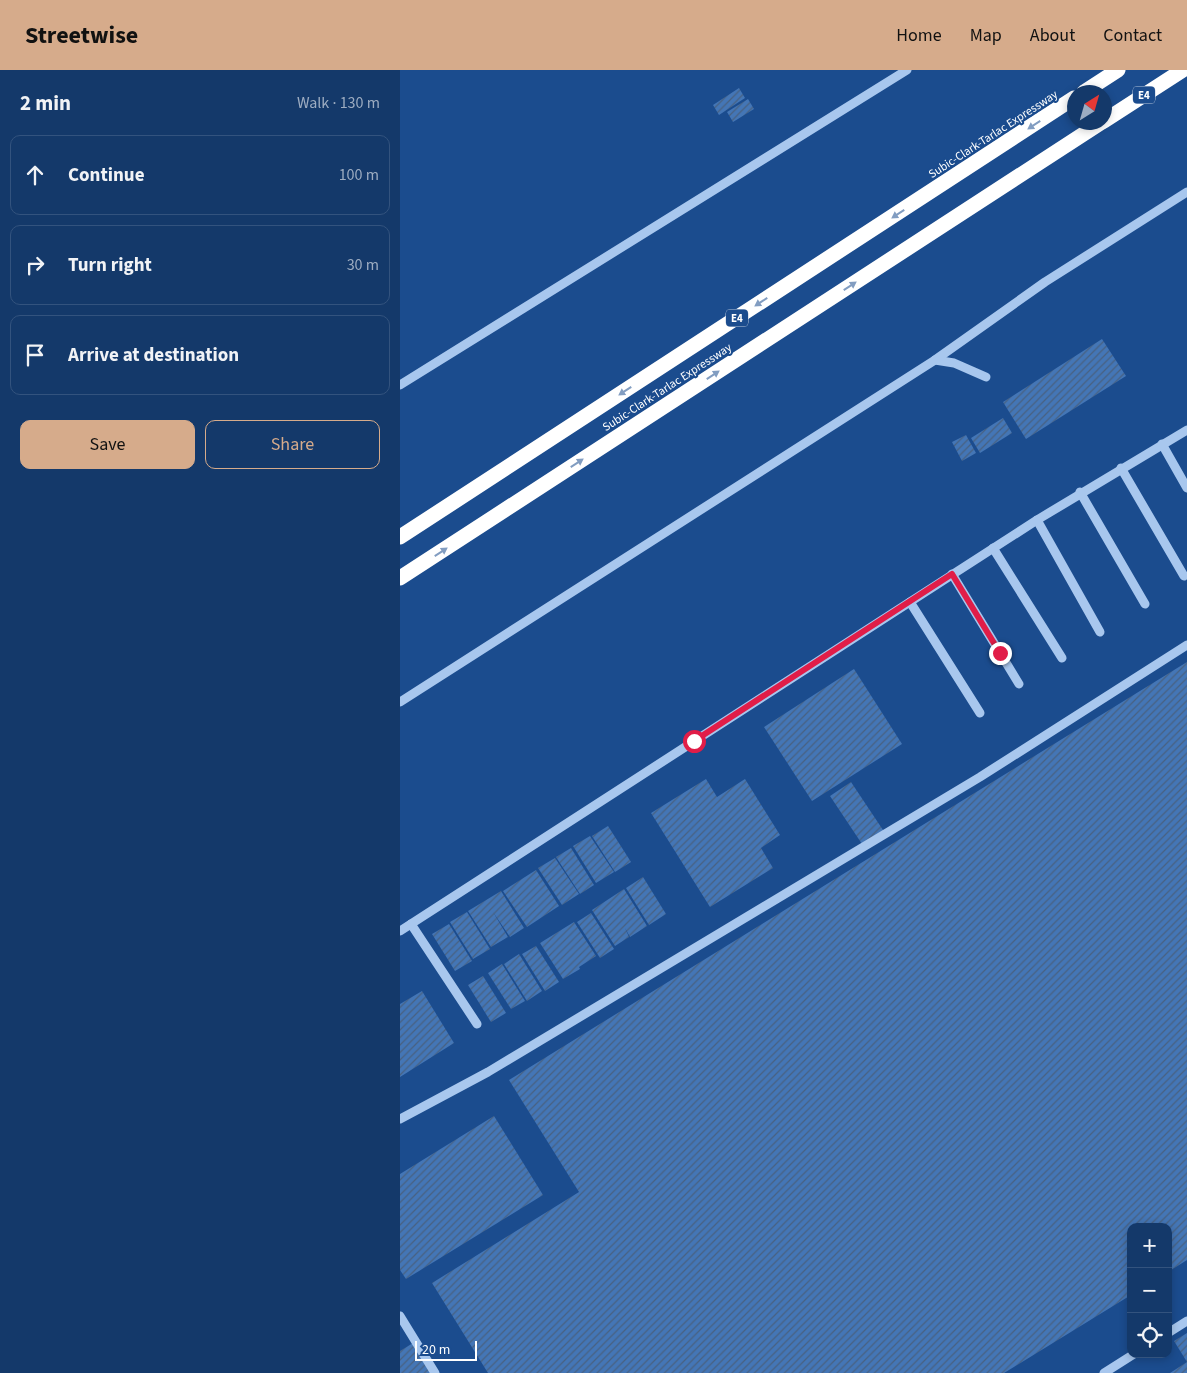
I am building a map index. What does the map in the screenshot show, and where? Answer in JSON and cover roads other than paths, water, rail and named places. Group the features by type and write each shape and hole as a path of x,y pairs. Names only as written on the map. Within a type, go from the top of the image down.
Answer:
{"highway":[{"path":"1095,85 1118,70"},
{"name":"Subic-Clark-Tarlac Expressway","path":"1112,116 1183,70"},
{"name":"Subic-Clark-Tarlac Expressway","path":"400,537 1067,103"},
{"name":"Subic-Clark-Tarlac Expressway","path":"400,578 1091,130"}],"lane":[{"path":"400,385 907,70"},
{"path":"400,702 935,360 1045,282 1187,192"},
{"path":"935,360 954,363 986,377"},
{"path":"400,931 1080,492 1187,430"},
{"path":"1162,444 1187,488"},
{"path":"1121,468 1184,576"},
{"path":"1080,492 1145,604"},
{"path":"1037,520 1100,632"},
{"path":"993,548 1062,658"},
{"path":"952,574 1019,684"},
{"path":"910,602 980,713"},
{"path":"400,1119 488,1072 954,792 1187,645"},
{"path":"411,924 477,1024"},
{"path":"400,1316 435,1373"},
{"path":"1172,1330 1187,1321"},
{"path":"1104,1373 1128,1358"}]}
